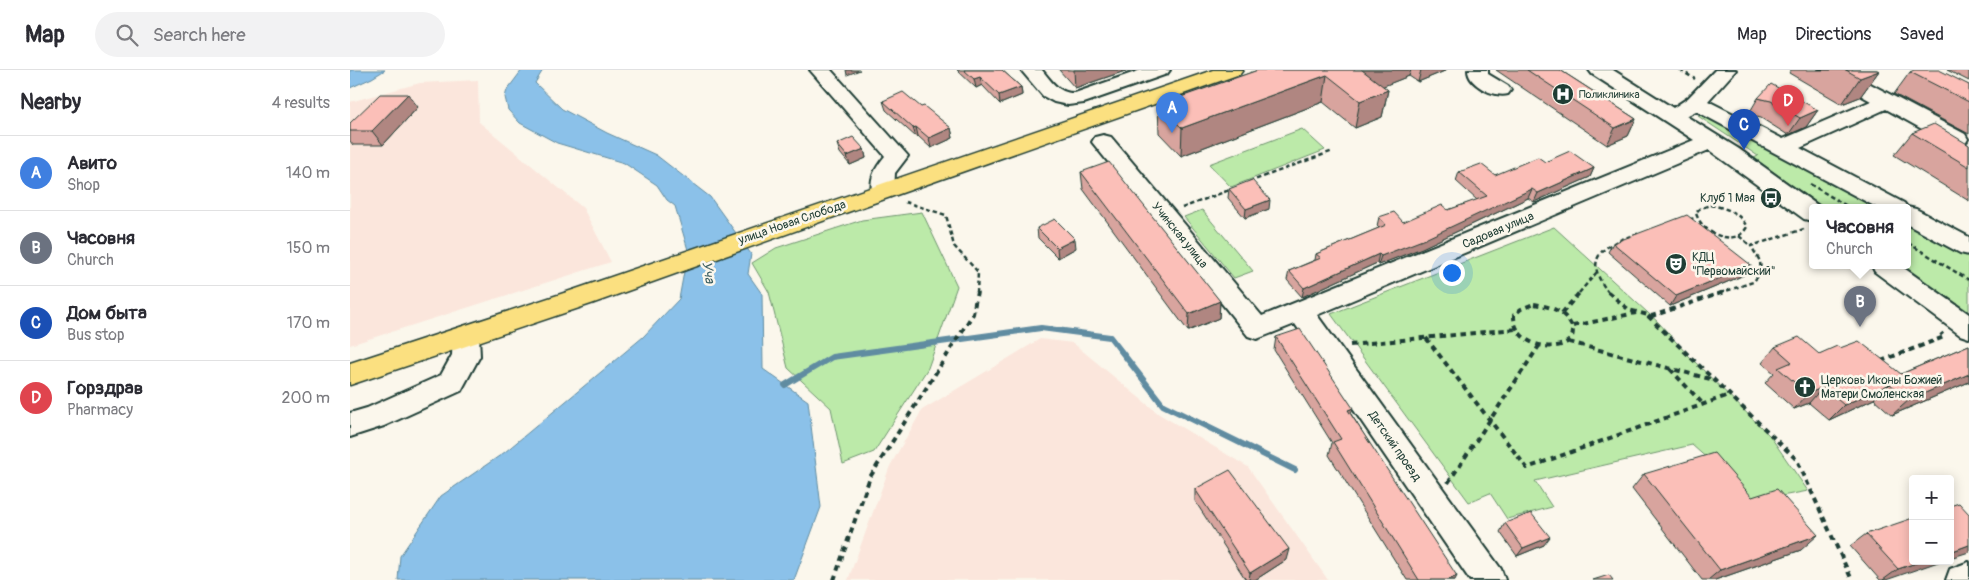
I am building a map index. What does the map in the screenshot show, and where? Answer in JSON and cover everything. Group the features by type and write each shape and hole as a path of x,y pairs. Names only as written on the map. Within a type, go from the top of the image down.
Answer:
{"main road":[{"name":"улица Новая Слобода","path":"350,374 466,336 1233,70"}],"street":[{"path":"820,70 897,156 884,172 883,190"},
{"path":"1026,74 1057,98 1066,100 1077,99 1160,70"},
{"path":"1478,70 1478,76 1501,90"},
{"path":"1599,70 1711,141 1809,218"},
{"path":"1672,116 1695,102 1726,70"},
{"path":"1782,148 1887,101"},
{"path":"1695,102 1888,204"},
{"name":"Садовая улица","path":"1257,329 1711,141"},
{"name":"Учинская улица","path":"1103,142 1257,329"},
{"path":"1911,217 1969,247"},
{"path":"1888,269 1969,328"},
{"name":"Детский проезд","path":"1301,312 1489,580"},
{"path":"350,425 374,418 451,383 466,356 466,336"},
{"path":"1962,580 1969,577"}],"lane":[{"path":"1832,70 1958,139"}],"path":[{"path":"1242,185 1333,151"},
{"path":"1163,215 1232,189"},
{"path":"834,580 870,477 973,314 977,294 978,272 963,258 952,240 951,224 946,214 905,202"},
{"path":"1710,205 1726,208 1734,212 1745,222 1746,232 1739,236 1728,237 1710,232 1696,218 1696,213 1704,206 1710,205"},
{"path":"1681,221 1696,218"},
{"path":"1752,246 1809,221"},
{"path":"1641,232 1606,246 1599,254 1597,272 1601,283 1613,297 1626,308 1647,316 1663,314 1753,282 1761,273 1760,261 1752,246 1739,236"},
{"path":"1911,245 1969,280"},
{"path":"1562,313 1597,272"},
{"path":"1544,305 1562,313 1572,326 1574,333 1569,342 1559,347 1539,346 1529,342 1516,329 1514,321 1519,309 1526,306 1544,305"},
{"path":"1572,326 1636,313"},
{"path":"1647,316 1797,460 1852,580"},
{"path":"1880,361 1944,337 1937,326"},
{"path":"1326,348 1516,329"},
{"path":"1426,338 1527,468 1730,395"},
{"path":"1569,342 1714,380"},
{"path":"1435,503 1539,346"},
{"path":"1670,368 1704,405"}],"shaded area":[{"path":"478,80 479,122 583,208 611,262 350,345 350,102 420,83"},
{"path":"1040,339 1073,343 1159,414 1248,467 1328,580 848,580 890,466 922,410"}],"green space":[{"path":"1705,112 1879,204 1818,204 1754,158 1758,156 1698,116"},
{"path":"1302,129 1325,150 1231,187 1209,164"},
{"path":"1202,210 1253,271 1234,278 1184,217"},
{"path":"922,212 957,286 928,368 874,452 843,464 831,408 788,368 769,292 752,263 776,248 862,220"},
{"path":"1911,221 1969,253 1969,314 1907,269 1911,269"},
{"path":"1554,227 1659,323 1686,353 1770,436 1808,491 1755,501 1692,445 1535,481 1552,507 1507,519 1490,493 1469,502 1331,314"}],"water":[{"path":"350,70 385,70 350,88"},
{"name":"Уча","path":"522,70 543,70 535,83 562,109 607,133 656,155 710,197 751,254 748,274 762,294 763,369 808,401 821,507 794,580 398,580 400,556 441,496 505,452 643,337 679,299 688,250 675,206 667,200 657,185 624,163 557,143 520,123 508,110 505,97 507,90"}],"building":[{"path":"964,70 1002,70 1021,87 999,95 980,77 974,79"},
{"path":"1258,70 1362,70 1388,90 1360,101 1327,75 1182,128 1158,105"},
{"path":"1527,70 1560,70 1636,119 1615,128"},
{"path":"1846,70 1877,70 1879,71 1860,78"},
{"path":"1914,70 1939,70 1969,85 1969,102 1910,72"},
{"path":"1771,84 1818,110 1800,118 1771,101 1758,98"},
{"path":"903,92 951,128 929,138 916,127 913,128 883,101"},
{"path":"380,94 408,94 372,131 350,131 350,123"},
{"path":"1934,124 1969,145 1969,167 1912,133"},
{"path":"853,137 864,149 847,156 837,144"},
{"path":"1570,151 1594,168 1538,193 1532,189 1425,239 1381,256 1379,254 1304,288 1289,271 1321,258 1316,254 1386,225 1379,217 1394,212 1403,222 1442,205 1448,210 1487,196 1459,172 1481,164 1495,175 1538,157 1545,162"},
{"path":"1109,162 1220,301 1189,314 1081,172"},
{"path":"1252,180 1270,200 1246,209 1229,189"},
{"name":"КДЦ \"Первомайский\"","path":"1687,215 1751,265 1676,296 1613,243"},
{"path":"1055,219 1075,239 1057,248 1037,228"},
{"path":"1300,329 1353,408 1348,410 1457,576 1448,580 1419,580 1333,442 1341,439 1276,337"},
{"path":"1799,337 1819,354 1837,346 1840,348 1859,341 1901,374 1969,345 1969,374 1909,400 1890,384 1844,405 1823,387 1808,394 1778,368 1792,362 1775,347"},
{"path":"1714,453 1752,497 1777,489 1818,535 1720,570 1644,474"},
{"path":"1230,470 1289,549 1250,573 1195,489"},
{"path":"1959,503 1969,514 1969,545 1954,551 1954,520 1954,505"},
{"path":"1531,513 1550,537 1523,548 1505,523"},
{"path":"1909,519 1910,565 1898,569 1866,534"},
{"path":"1609,575 1613,580 1593,580"}],"waterway":[{"path":"785,385 832,357 1041,328 1110,337 1163,405 1295,470"}],"place":[{"name":"Поликлиника","path":"1563,94"},
{"name":"Горздрав","path":"1788,126"},
{"name":"Авито","path":"1172,133"},
{"name":"Дом быта","path":"1744,150"},
{"name":"Клуб 1 Мая","path":"1771,198"},
{"name":"КДЦ \"Первомайский\"","path":"1676,264"},
{"name":"Часовня","path":"1860,327"},
{"name":"Церковь Иконы Божией Матери Смоленская","path":"1805,387"}]}
